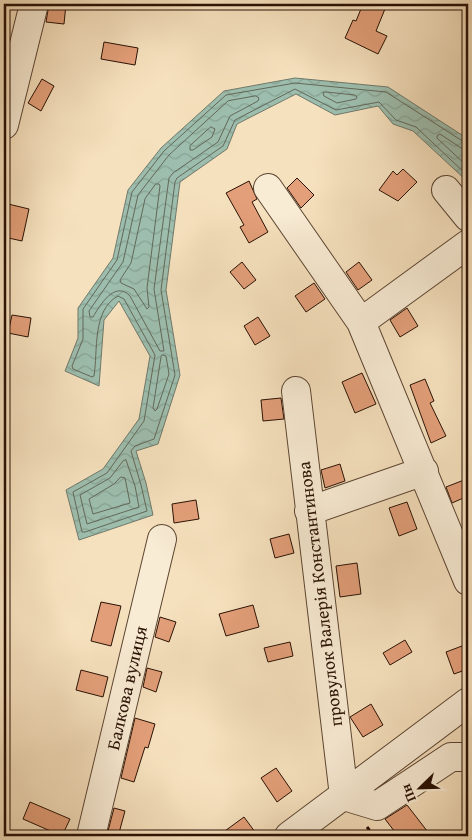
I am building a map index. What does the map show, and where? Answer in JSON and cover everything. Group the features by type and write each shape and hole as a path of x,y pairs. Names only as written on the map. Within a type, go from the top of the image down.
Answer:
{"street":[{"path":"5,116 34,4"},
{"path":"268,188 361,322 468,581"},
{"path":"446,190 468,217"},
{"path":"361,322 468,244"},
{"name":"провулок Валерія Константинова","path":"296,391 344,796"},
{"path":"309,511 424,471"},
{"name":"Балкова вулиця","path":"91,836 162,539"},
{"path":"289,836 468,702"},
{"path":"344,796 377,806 451,756 468,757"}],"water":[{"path":"295,78 388,87 468,139 468,182 413,131 393,124 378,106 335,115 296,94 237,124 227,149 180,182 166,290 180,375 158,444 136,451 153,515 79,540 66,490 103,469 139,419 150,356 119,301 104,320 99,386 65,371 78,338 78,308 113,258 128,190 161,148 224,91"}],"building":[{"path":"49,4 66,4 64,24 46,22"},
{"path":"363,4 387,4 376,31 387,36 378,54 345,38 353,20 356,21"},
{"path":"104,42 138,48 135,65 101,59"},
{"path":"42,79 54,86 41,111 28,103"},
{"path":"403,169 417,182 398,201 379,190 393,171 397,175"},
{"path":"297,178 314,195 301,208 287,188"},
{"path":"249,181 257,199 252,202 268,232 249,243 240,227 244,225 226,193"},
{"path":"4,203 29,209 22,241 4,237"},
{"path":"242,262 256,280 244,289 230,272"},
{"path":"359,262 372,280 358,290 346,272"},
{"path":"314,283 325,299 306,312 295,296"},
{"path":"407,308 418,326 400,337 390,320"},
{"path":"12,315 31,318 28,337 8,333"},
{"path":"258,317 270,336 255,345 244,326"},
{"path":"362,373 376,404 355,413 342,382"},
{"path":"425,379 434,401 430,403 446,436 431,443 410,385"},
{"path":"281,398 284,419 263,421 261,400"},
{"path":"340,464 345,481 325,488 321,470"},
{"path":"464,480 468,496 452,503 446,487"},
{"path":"196,500 199,519 174,523 172,504"},
{"path":"407,502 417,529 399,536 389,508"},
{"path":"289,534 294,553 275,558 270,539"},
{"path":"357,563 361,594 340,597 336,566"},
{"path":"101,602 121,606 111,646 91,641"},
{"path":"253,605 259,627 226,636 219,614"},
{"path":"160,617 176,622 169,642 155,637"},
{"path":"405,640 412,652 390,665 383,653"},
{"path":"290,642 293,656 268,662 264,648"},
{"path":"462,646 468,663 468,669 454,674 446,652"},
{"path":"147,668 162,672 156,692 143,687"},
{"path":"81,670 108,677 103,697 76,690"},
{"path":"371,704 383,725 363,737 350,717"},
{"path":"135,718 155,724 148,748 145,747 134,782 121,778"},
{"path":"276,768 292,791 277,802 261,778"},
{"path":"30,802 70,819 62,836 23,819"},
{"path":"407,805 431,836 398,836 385,819"},
{"path":"114,808 125,811 119,833 108,831"},
{"path":"244,817 258,836 218,836"}]}
